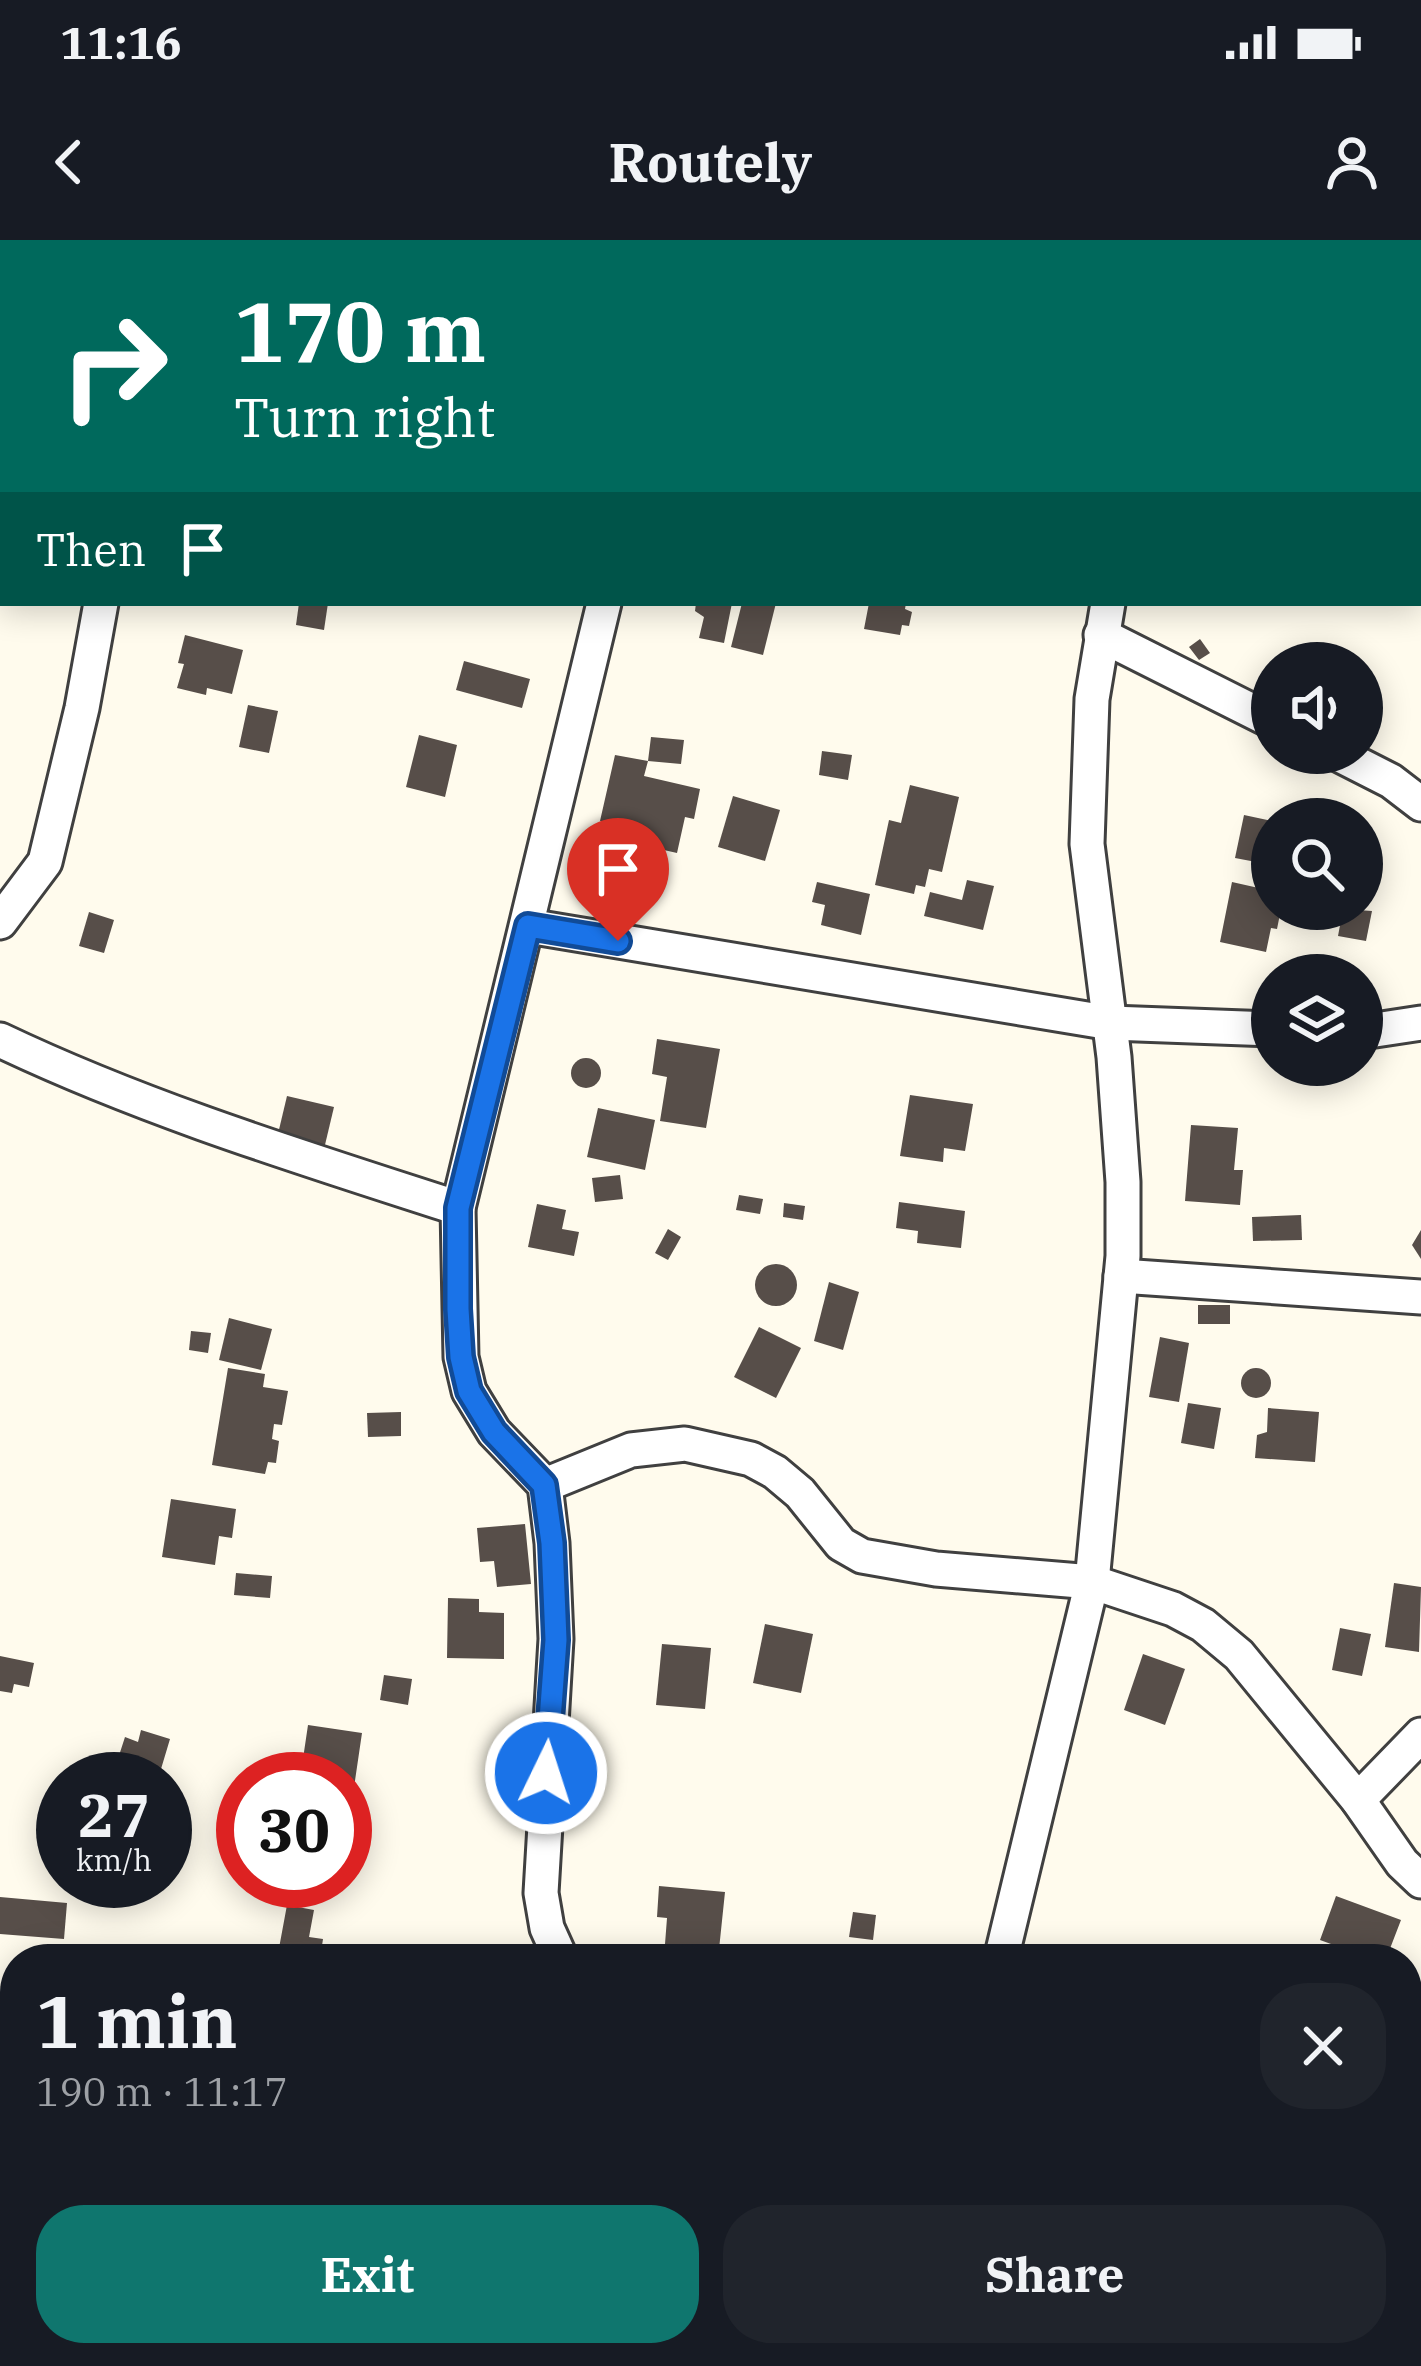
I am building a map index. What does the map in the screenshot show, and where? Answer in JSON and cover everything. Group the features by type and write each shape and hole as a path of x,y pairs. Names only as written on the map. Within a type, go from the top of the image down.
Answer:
{"street":[{"path":"0,922 45,862 100,606"},
{"path":"555,1944 540,1877 556,1640 552,1543 544,1485 494,1432 469,1391 461,1357 458,1208 603,606"},
{"path":"1005,1944 1091,1582 1121,1276 1123,1182 1111,1023 1087,844 1086,780 1104,619 1251,708"},
{"path":"1377,774 1421,804"},
{"path":"528,926 1111,1023 1251,1028"},
{"path":"1383,1028 1421,1023"},
{"path":"0,1040 215,1127 458,1208"},
{"path":"1121,1276 1421,1297"},
{"path":"544,1485 631,1450 685,1444 751,1459 775,1472 800,1492 841,1544 862,1556 936,1569 1091,1582 1173,1609 1239,1654 1421,1881"},
{"path":"1358,1800 1421,1735"}],"building":[{"path":"299,606 328,606 324,630 296,625"},
{"path":"696,606 731,606 724,643 699,638 704,617"},
{"path":"741,606 775,606 763,655 731,647"},
{"path":"868,606 906,606 912,612 909,626 902,625 900,635 864,629"},
{"path":"185,635 243,650 232,694 207,688 206,695 177,688"},
{"path":"1200,639 1210,653 1199,660 1189,647"},
{"path":"464,661 530,679 522,708 456,690"},
{"path":"248,705 278,711 269,753 239,747"},
{"path":"419,735 457,745 445,797 406,787"},
{"path":"651,737 684,740 681,764 648,761"},
{"path":"822,751 852,755 848,780 819,775"},
{"path":"615,755 648,761 644,776 700,789 694,819 685,817 677,853 633,843 636,829 600,821"},
{"path":"910,785 959,797 942,872 929,869 925,887 916,885 914,894 875,885 889,820 901,823"},
{"path":"733,796 780,810 765,861 718,847"},
{"path":"1244,815 1251,816 1251,861 1235,858"},
{"path":"967,880 994,886 983,930 924,916 930,892 962,900"},
{"path":"817,882 870,894 861,935 821,925 825,905 812,902"},
{"path":"1232,882 1251,886 1251,930 1271,930 1266,952 1220,942"},
{"path":"89,912 114,920 104,953 79,946"},
{"path":"1339,930 1368,930 1366,941 1338,936"},
{"path":"657,1039 720,1049 706,1128 660,1121 667,1077 652,1074"},
{"path":"586,1058 597,1062 601,1073 597,1084 586,1088 575,1084 571,1073 575,1062"},
{"path":"910,1095 973,1104 965,1151 944,1148 943,1162 900,1156"},
{"path":"287,1096 334,1107 324,1149 277,1138"},
{"path":"598,1108 655,1120 645,1170 587,1157"},
{"path":"1191,1125 1238,1128 1234,1170 1243,1170 1240,1205 1185,1201"},
{"path":"620,1175 623,1199 595,1202 592,1178"},
{"path":"739,1195 763,1199 760,1214 736,1210"},
{"path":"899,1202 965,1211 961,1248 917,1243 918,1231 896,1228"},
{"path":"784,1203 805,1206 803,1220 783,1217"},
{"path":"537,1204 566,1210 562,1229 579,1232 574,1256 528,1247"},
{"path":"1301,1215 1302,1240 1253,1241 1252,1217"},
{"path":"668,1229 681,1237 668,1260 655,1253"},
{"path":"1421,1230 1421,1259 1412,1245"},
{"path":"776,1264 791,1270 797,1285 791,1300 776,1306 761,1300 755,1285 761,1270"},
{"path":"829,1282 859,1292 843,1350 814,1341"},
{"path":"1198,1305 1230,1305 1230,1324 1198,1324"},
{"path":"229,1318 272,1329 261,1370 219,1360"},
{"path":"759,1327 801,1348 776,1398 734,1377"},
{"path":"191,1331 211,1333 208,1353 189,1350"},
{"path":"1160,1337 1189,1343 1179,1402 1149,1397"},
{"path":"228,1368 265,1374 263,1387 288,1391 282,1425 274,1424 272,1439 279,1441 276,1463 268,1462 265,1474 212,1465"},
{"path":"1256,1368 1267,1372 1271,1383 1267,1394 1256,1398 1245,1394 1241,1383 1245,1372"},
{"path":"1188,1403 1221,1408 1214,1449 1181,1443"},
{"path":"1268,1408 1319,1412 1315,1462 1255,1458 1257,1435 1267,1432"},
{"path":"401,1412 401,1436 368,1437 367,1413"},
{"path":"171,1499 236,1509 232,1538 219,1536 215,1565 162,1557"},
{"path":"525,1524 531,1584 497,1587 494,1561 480,1562 477,1528"},
{"path":"236,1573 272,1576 270,1598 234,1595"},
{"path":"1394,1583 1421,1587 1419,1652 1385,1647"},
{"path":"448,1598 479,1599 479,1612 504,1613 504,1659 447,1658"},
{"path":"765,1624 813,1634 801,1693 753,1683"},
{"path":"1340,1628 1371,1634 1362,1676 1332,1670"},
{"path":"662,1644 711,1648 705,1709 656,1705"},
{"path":"1143,1654 1185,1669 1165,1725 1124,1710"},
{"path":"0,1656 34,1663 29,1687 14,1684 12,1693 0,1691"},
{"path":"384,1675 412,1679 408,1705 380,1700"},
{"path":"308,1725 362,1733 359,1752 304,1752"},
{"path":"141,1730 170,1739 166,1752 120,1752 125,1737 138,1742"},
{"path":"659,1886 725,1892 720,1944 665,1944 667,1918 657,1917"},
{"path":"1336,1896 1401,1920 1392,1944 1320,1940"},
{"path":"0,1897 36,1900 36,1908 67,1908 64,1939 0,1934"},
{"path":"286,1908 314,1910 309,1937 323,1939 322,1944 280,1944"},
{"path":"853,1912 876,1915 873,1940 849,1937"}],"route":[{"path":"546,1773 556,1640 544,1485 494,1432 469,1391 458,1309 458,1208 528,926 618,941"}]}
